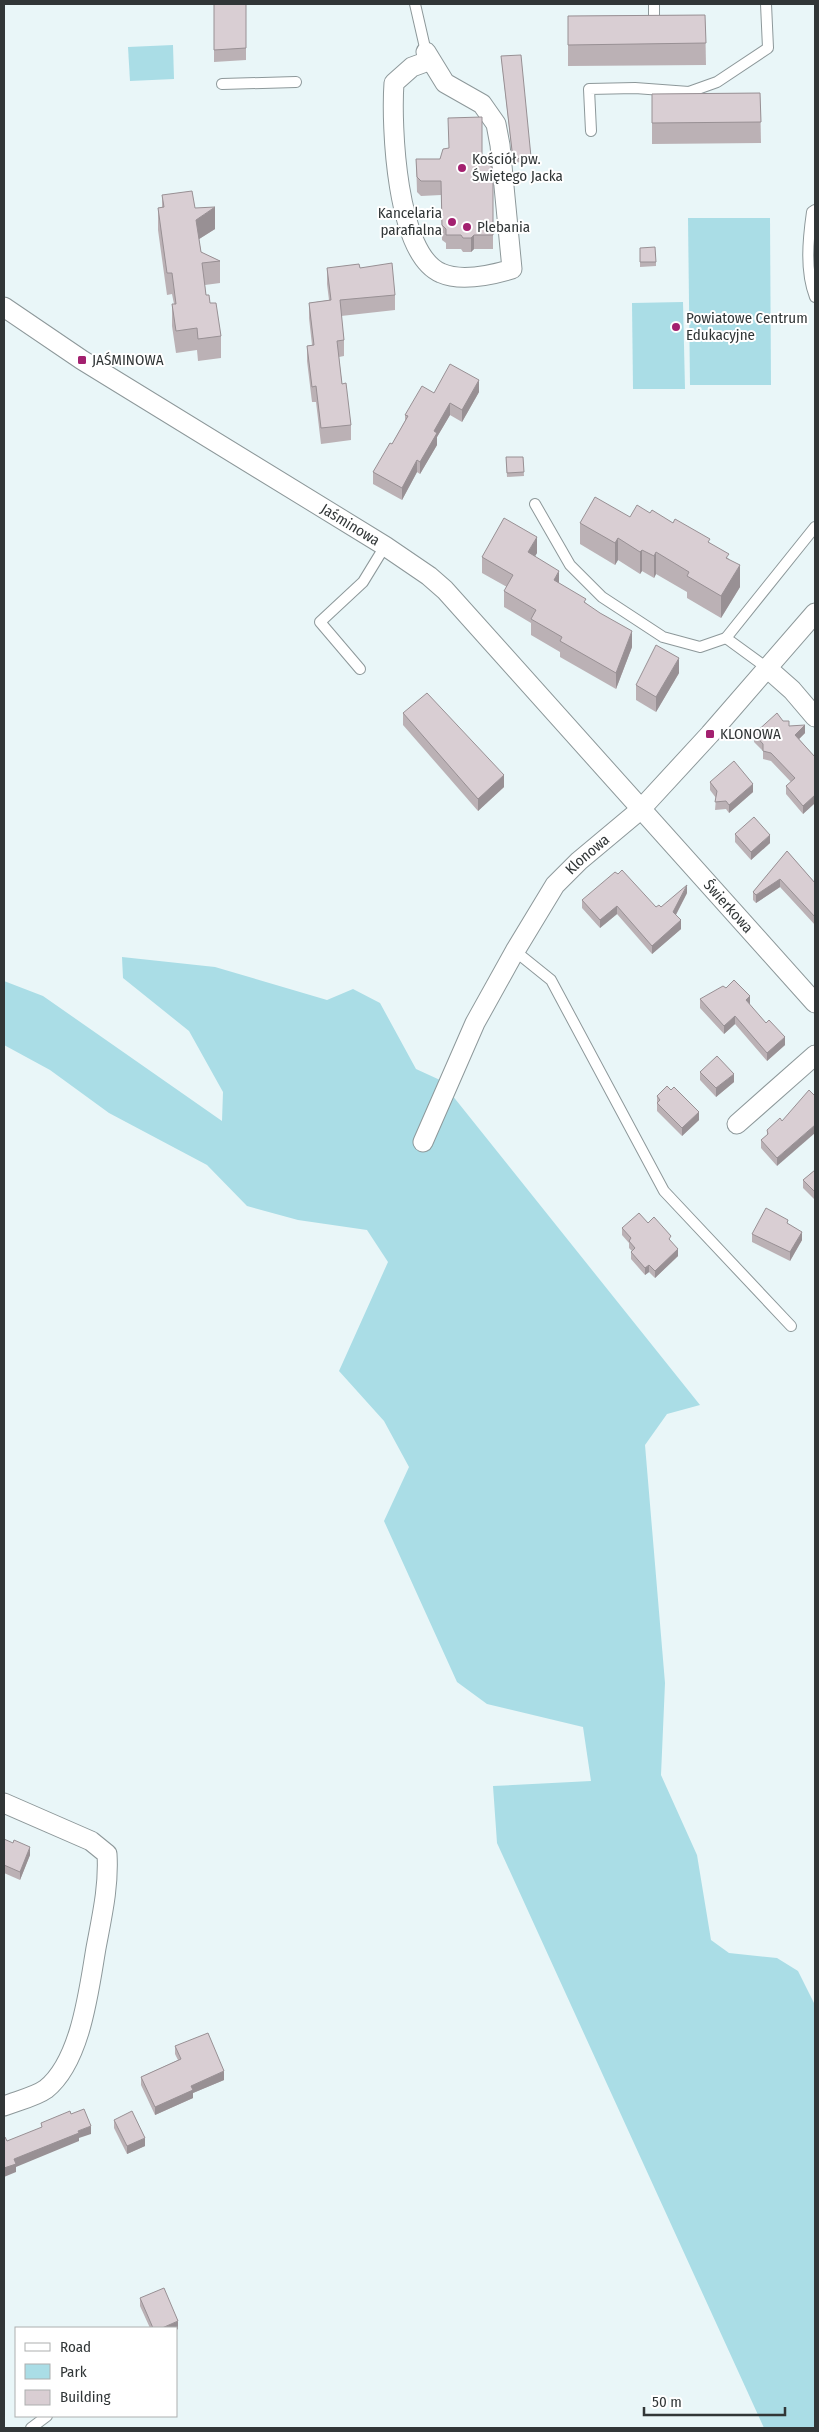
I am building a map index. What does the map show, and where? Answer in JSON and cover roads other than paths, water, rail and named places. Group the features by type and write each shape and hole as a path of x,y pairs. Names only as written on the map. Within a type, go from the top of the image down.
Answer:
{"street":[{"path":"429,56 445,83 482,104 496,124 500,145 512,269 494,274 457,277 440,273 428,265 417,250 400,195 392,105 394,83 412,67 429,56"},
{"name":"Jaśminowa","path":"4,307 82,360 385,546 429,576 445,590 640,810"},
{"name":"Klonowa","path":"423,1142 475,1023 554,885 579,861 640,810 815,613"},
{"path":"768,668 792,690 815,717"},
{"name":"Świerkowa","path":"640,810 815,1003"},
{"path":"737,1124 815,1055"},
{"path":"4,1803 91,1840 107,1854 108,1879 85,2014 74,2045 62,2068 46,2089 4,2106"}],"lane":[{"path":"415,4 429,56"},
{"path":"654,4 654,26"},
{"path":"591,131 589,89 635,88 688,92 716,82 768,48 766,4"},
{"path":"222,84 296,82"},
{"path":"815,210 812,212 807,246 815,297"},
{"path":"535,504 570,565 602,597 663,637 700,647 726,638 815,527"},
{"path":"360,669 320,622 364,582 385,546"},
{"path":"726,638 768,668"},
{"path":"515,951 551,980 664,1191 791,1326"},
{"path":"31,2428 46,2417"}],"place":[{"name":"Kościół pw. Świętego Jacka","path":"462,168"},
{"name":"Kancelaria parafialna","path":"452,222"},
{"name":"Plebania","path":"467,227"},
{"name":"Powiatowe Centrum Edukacyjne","path":"676,327"},
{"name":"JAŚMINOWA","path":"82,360"},
{"name":"KLONOWA","path":"710,734"}]}
